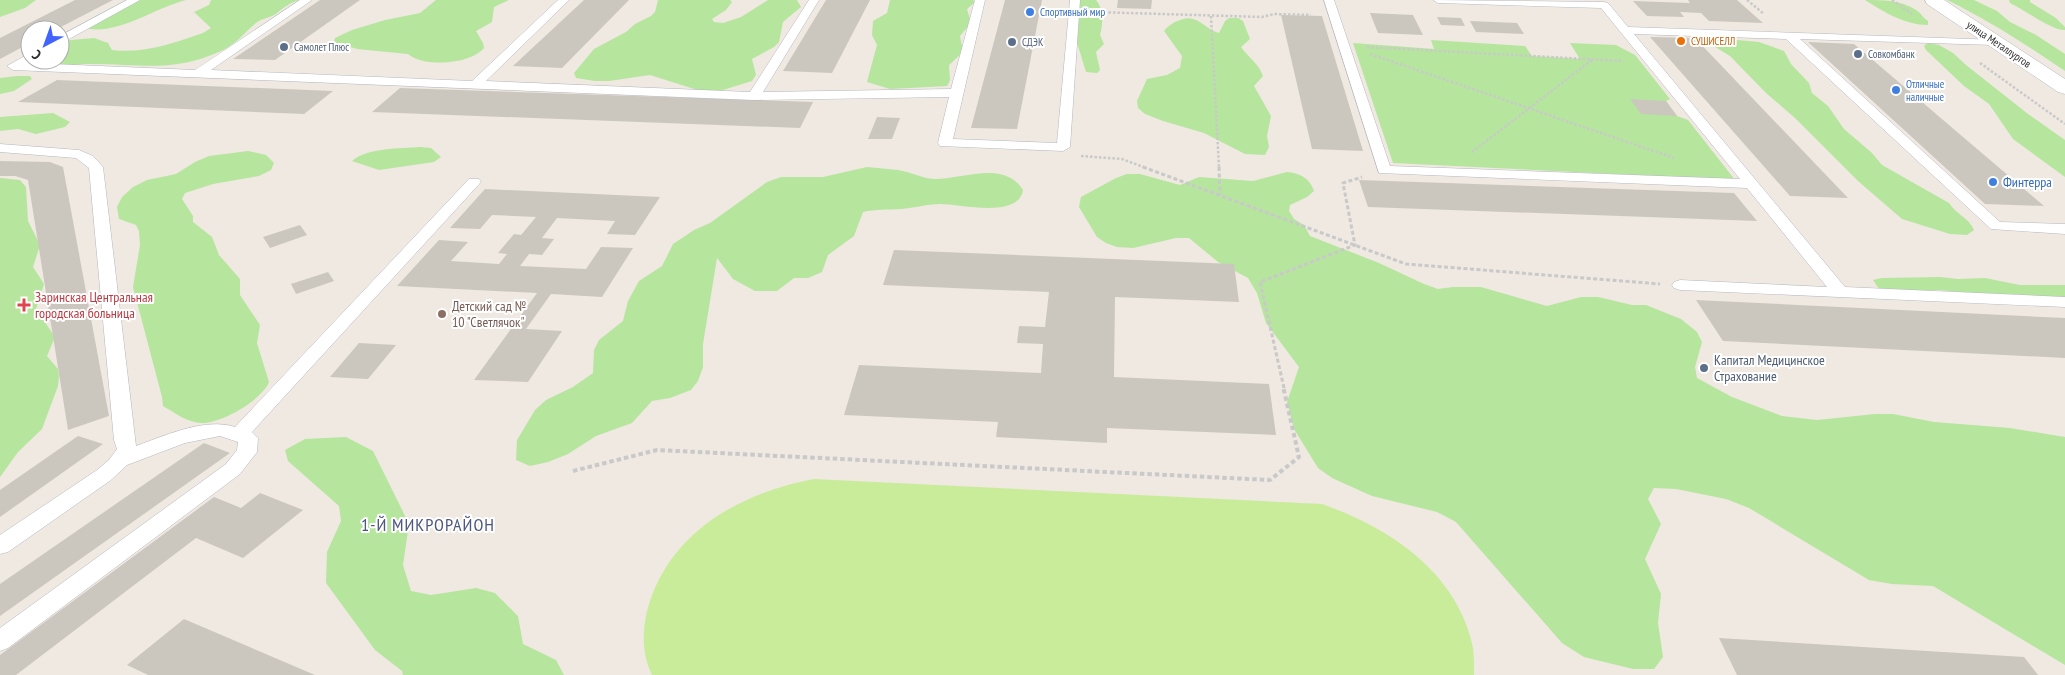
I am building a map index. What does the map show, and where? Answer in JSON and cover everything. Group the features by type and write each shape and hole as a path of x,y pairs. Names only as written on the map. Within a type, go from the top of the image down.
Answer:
{"street":[{"name":"улица Металлургов","path":"1933,0 2065,88"}],"lane":[{"path":"70,36 135,0"},
{"path":"197,74 307,0"},
{"path":"475,85 564,0"},
{"path":"754,96 814,0"},
{"path":"980,0 945,143 1063,147 1076,6"},
{"path":"1329,0 1384,170 1750,184"},
{"path":"1438,0 1604,6 1840,292"},
{"path":"1624,30 1994,42"},
{"path":"1789,35 1996,226 2065,229"},
{"path":"20,62 13,66 20,66"},
{"path":"70,68 754,96 956,93"},
{"path":"0,148 79,154 88,158 96,167 124,440 127,450 120,460 104,475 0,546"},
{"path":"238,435 474,182"},
{"path":"1680,285 2065,302"},
{"path":"0,641 233,469 246,452 248,438 221,429 181,437 120,460"}],"path":[{"path":"1076,6 1211,16 1334,15"},
{"path":"1211,16 1220,195"},
{"path":"1344,45 1651,63"},
{"path":"1344,45 1676,159"},
{"path":"1445,172 1593,59"},
{"path":"1063,147 1065,156 1122,159 1406,264 1680,285"},
{"path":"1355,245 1343,183 1384,170"},
{"path":"573,471 657,450 1270,480 1299,457 1260,282 1355,245"}],"green space":[{"path":"0,0 36,0 25,8 0,17"},
{"path":"127,0 186,0 126,24 102,29 89,29 87,26 95,17"},
{"path":"211,0 299,0 275,15 258,21 235,42 221,51 186,63 154,66 70,65 70,40 94,38 108,43 112,50 124,51 158,47 203,33 211,28 194,12 209,5"},
{"path":"436,0 509,0 494,7 492,22 476,31 484,48 469,58 458,61 425,61 408,54 357,49 334,42 335,38 352,30 385,20 420,13"},
{"path":"658,0 730,0 732,2 726,10 712,19 714,22 723,23 741,17 768,0 797,0 801,7 783,22 779,42 774,47 752,59 756,75 752,81 710,94 650,75 609,81 576,78 574,73 594,49 651,16 655,12"},
{"path":"890,0 973,0 975,2 967,9 971,23 960,36 963,52 949,65 950,80 947,86 890,89 867,82 877,45 872,35 873,21 887,13"},
{"path":"1080,0 1096,0 1102,12 1100,35 1104,44 1096,52 1100,70 1097,73 1086,72 1071,23"},
{"path":"1865,0 1904,4 1918,11 1928,21 1928,25 1903,20"},
{"path":"1947,0 1974,0 1997,11 2010,22 2036,35 2065,54 2065,71 2007,33"},
{"path":"2009,0 2030,0 2030,2 2056,18 2065,27 2065,30 2053,27 2010,3"},
{"path":"1189,18 1197,20 1219,33 1225,21 1229,18 1238,18 1243,21 1250,39 1241,47 1256,64 1263,76 1254,86 1271,116 1267,136 1269,147 1265,155 1245,154 1204,133 1163,121 1145,114 1138,108 1137,101 1147,79 1167,75 1180,68 1182,56 1164,31 1166,28 1177,21"},
{"path":"1716,38 1759,42 1784,51 1791,64 1809,83 1812,93 1828,106 1844,129 1872,153 1882,165 1949,203 1969,222 1974,230 1967,235 1950,234 1902,219 1858,181 1730,56 1707,42"},
{"path":"1431,40 1525,46 1532,56 1580,59 1570,43 1616,45 1635,55 1670,99 1666,101 1677,116 1688,120 1735,180 1393,163 1353,43 1434,49"},
{"path":"1928,43 1939,45 1953,53 2028,114 2065,140 2065,177 2013,139 1989,104 1964,86 1926,50 1924,46"},
{"path":"30,76 32,79 14,91 0,94 0,78"},
{"path":"53,113 70,122 65,127 36,134 18,129 0,131 0,117"},
{"path":"421,147 431,148 441,157 434,162 379,170 352,161 359,156 375,151"},
{"path":"248,151 266,155 274,163 271,170 259,176 213,184 185,193 182,199 193,216 193,222 212,237 219,255 240,279 240,295 260,325 257,343 269,382 265,389 250,403 230,415 210,422 197,423 163,406 133,287 140,245 139,231 136,225 119,219 117,207 122,197 133,187 147,180 176,174 209,156"},
{"path":"867,167 898,170 936,179 994,173 1015,181 1023,190 1019,199 1011,204 1000,207 988,208 940,204 863,212 854,236 828,255 822,272 808,278 794,278 777,291 755,291 733,279 717,258 703,344 703,367 698,381 691,390 670,398 652,401 632,423 596,436 568,454 548,462 530,466 516,460 517,440 535,410 546,400 573,387 593,373 594,350 599,340 623,321 628,301 639,281 662,266 673,244 694,230 710,223 767,182 781,177 823,177"},
{"path":"1287,172 1304,177 1314,191 1307,197 1290,205 1289,211 1294,219 1304,225 1310,236 1438,289 1481,287 1547,306 1581,297 1598,297 1632,305 1646,305 1681,319 1697,332 1702,342 1695,367 1697,378 1732,397 1782,416 1817,420 1893,414 1934,422 2010,428 2065,437 2065,665 1933,586 1892,584 1869,580 1749,508 1726,499 1676,489 1654,488 1648,499 1661,524 1645,559 1661,594 1658,623 1663,657 1654,669 1633,669 1584,657 1562,643 1456,522 1437,512 1372,496 1332,478 1318,468 1294,429 1287,402 1299,367 1266,323 1257,293 1248,278 1218,262 1189,238 1176,238 1133,248 1117,247 1106,243 1097,237 1079,207 1081,197 1127,174 1140,174 1180,185 1199,177 1253,181"},
{"name":"Заринская Центральная городская больница","path":"0,178 20,180 26,187 28,221 40,245 33,267 44,284 36,309 55,337 47,356 58,369 59,376 58,386 42,429 18,452 0,477"},
{"path":"1940,277 1958,279 1985,278 2020,285 2065,285 2065,300 1939,290 1914,292 1879,289 1873,280 1882,278"},
{"path":"346,437 373,451 409,524 403,565 411,591 431,595 476,588 495,593 518,616 523,644 556,660 564,675 403,675 402,671 375,650 326,583 327,552 341,521 339,506 288,461 285,450 305,439"},
{"path":"814,479 1322,504 1372,526 1395,540 1417,556 1436,575 1452,597 1465,621 1473,648 1474,675 652,675 644,649 645,622 649,604 660,578 674,555 693,535 737,505 787,485"}],"building":[{"path":"75,0 113,0 70,22 70,20 36,20"},
{"path":"320,0 360,0 275,60 233,59"},
{"path":"584,0 629,0 562,68 513,66"},
{"path":"826,0 870,0 832,73 783,71"},
{"path":"1005,0 1042,0 1017,129 971,128"},
{"path":"1118,0 1152,0 1151,9 1117,8"},
{"path":"1688,0 1737,0 1763,23 1709,21 1701,13 1680,12 1684,17 1647,16 1633,1 1690,3"},
{"path":"1370,13 1413,15 1423,35 1378,33"},
{"path":"1281,15 1322,16 1363,151 1312,149"},
{"path":"1437,17 1461,18 1465,26 1441,25"},
{"path":"1470,21 1517,23 1524,34 1476,32"},
{"path":"20,28 20,48 0,59 0,38"},
{"path":"1650,37 1695,38 1848,198 1790,196"},
{"path":"1808,42 1854,44 2044,206 1985,204"},
{"path":"57,80 333,91 304,114 18,102"},
{"path":"400,88 813,102 800,128 372,112"},
{"path":"1630,99 1666,101 1677,116 1641,114"},
{"path":"877,117 900,118 892,139 868,139"},
{"path":"0,161 50,162 63,167 109,416 68,430 28,180 15,176 0,176"},
{"path":"1359,180 1734,193 1757,221 1368,207"},
{"path":"485,189 660,197 635,235 607,234 615,221 557,218 542,238 554,239 542,255 529,254 520,266 586,269 601,247 633,248 602,297 551,294 526,329 562,331 528,382 474,380 537,293 397,286 439,240 468,242 451,261 499,264 507,254 498,253 514,234 521,235 536,217 492,215 480,229 450,228"},
{"path":"300,225 307,235 270,248 263,237"},
{"path":"894,250 1234,264 1239,302 1115,297 1114,377 1269,384 1276,435 1107,428 1107,443 996,437 998,422 844,415 859,365 1041,373 1043,344 1017,343 1019,326 1045,327 1049,292 883,285"},
{"path":"328,272 334,281 296,294 291,284"},
{"path":"1696,300 2065,318 2065,358 1723,341"},
{"path":"359,343 396,345 368,379 330,377"},
{"path":"78,436 103,444 0,517 0,490"},
{"path":"204,443 230,453 0,616 0,584"},
{"path":"260,493 303,510 243,558 196,538 16,675 0,675 0,655 214,497 241,508"},
{"path":"184,619 315,675 148,675 127,665"},
{"path":"1719,638 2024,657 2038,675 1737,675"}],"place":[{"name":"Спортивный мир","path":"1030,12"},
{"name":"СУШИСЕЛЛ","path":"1681,41"},
{"name":"СДЭК","path":"1012,42"},
{"name":"Самолет Плюс","path":"284,47"},
{"name":"Совкомбанк","path":"1858,54"},
{"name":"Отличные наличные","path":"1896,90"},
{"name":"Финтерра","path":"1993,182"},
{"name":"Заринская Центральная городская больница","path":"24,305"},
{"name":"Детский сад № 10 \"Светлячок\"","path":"442,314"},
{"name":"Капитал Медицинское Страхование","path":"1704,368"}],"district":[{"name":"1-Й МИКРОРАЙОН","path":"428,524"}]}
